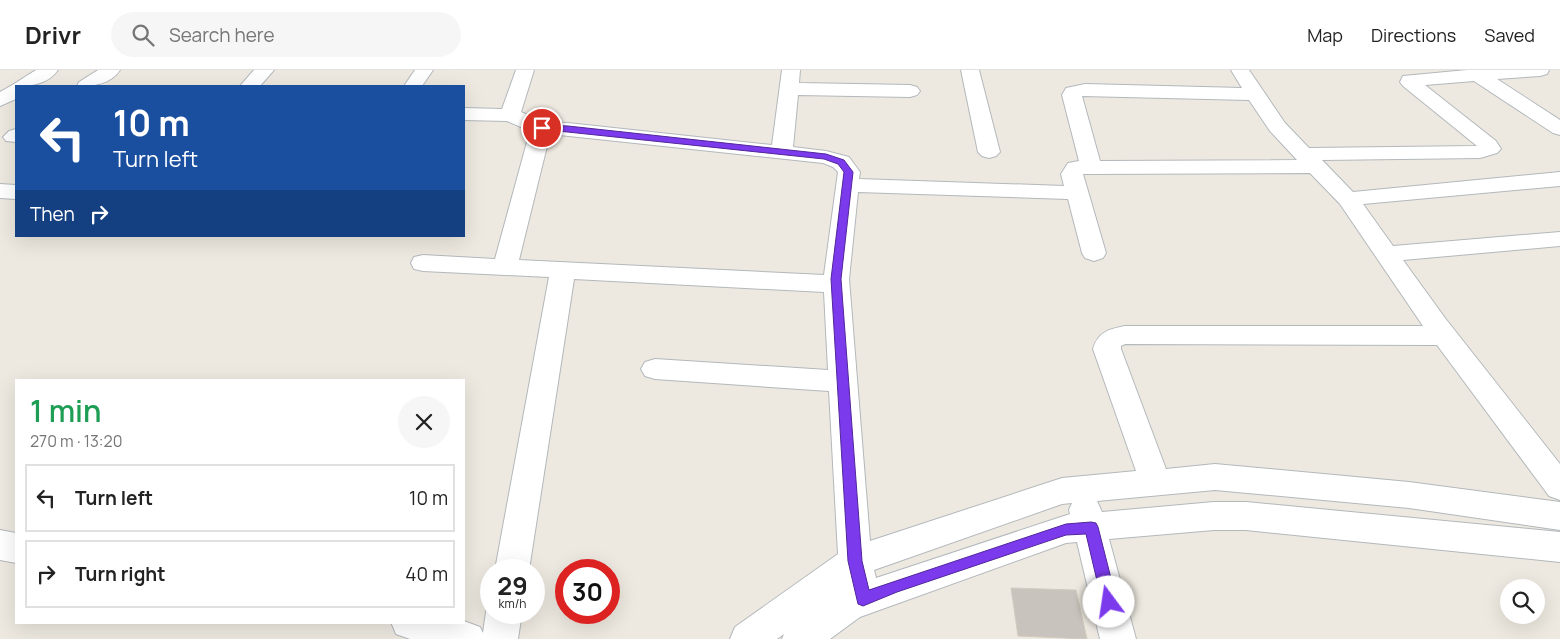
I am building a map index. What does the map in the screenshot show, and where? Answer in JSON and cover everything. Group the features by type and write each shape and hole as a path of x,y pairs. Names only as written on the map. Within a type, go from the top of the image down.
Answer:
{"street":[{"path":"25,85 50,70"},
{"path":"88,85 111,70"},
{"path":"250,85 265,70"},
{"path":"415,85 424,70"},
{"path":"510,115 525,70"},
{"path":"970,70 989,152"},
{"path":"1240,70 1277,127 1348,199 1443,336 1560,487"},
{"path":"1094,253 1072,174 1076,168 1309,160 1487,151 1490,149 1488,145 1410,82 1410,80 1415,78 1480,76 1540,70"},
{"path":"1480,76 1560,129"},
{"path":"782,152 790,79 910,91"},
{"path":"1091,167 1072,95 1073,92 1085,90 1256,94"},
{"path":"465,114 510,115 542,128 568,129 826,157 841,162 849,172 836,284 855,561 863,599"},
{"path":"506,267 542,128"},
{"path":"1348,199 1560,179"},
{"path":"847,185 1078,193"},
{"path":"0,191 15,192"},
{"path":"1385,254 1560,239"},
{"path":"423,262 836,284"},
{"path":"514,559 562,270"},
{"path":"1156,483 1107,349 1108,342 1113,338 1124,335 1443,336"},
{"path":"655,368 843,381"},
{"path":"748,639 855,561 1062,491 1216,477 1410,495 1560,516"},
{"path":"1079,490 1091,527 1118,639"},
{"path":"800,639 848,605 895,587 1066,529 1214,516 1246,516 1560,547"},
{"path":"0,545 15,548"},
{"path":"416,624 468,639"},
{"path":"500,639 502,624"}],"building":[{"path":"1011,588 1076,590 1087,639 1018,636"}],"route":[{"path":"542,128 568,129 826,157 841,162 849,172 836,279 855,561 863,599 1066,529 1091,527 1109,602"}]}
